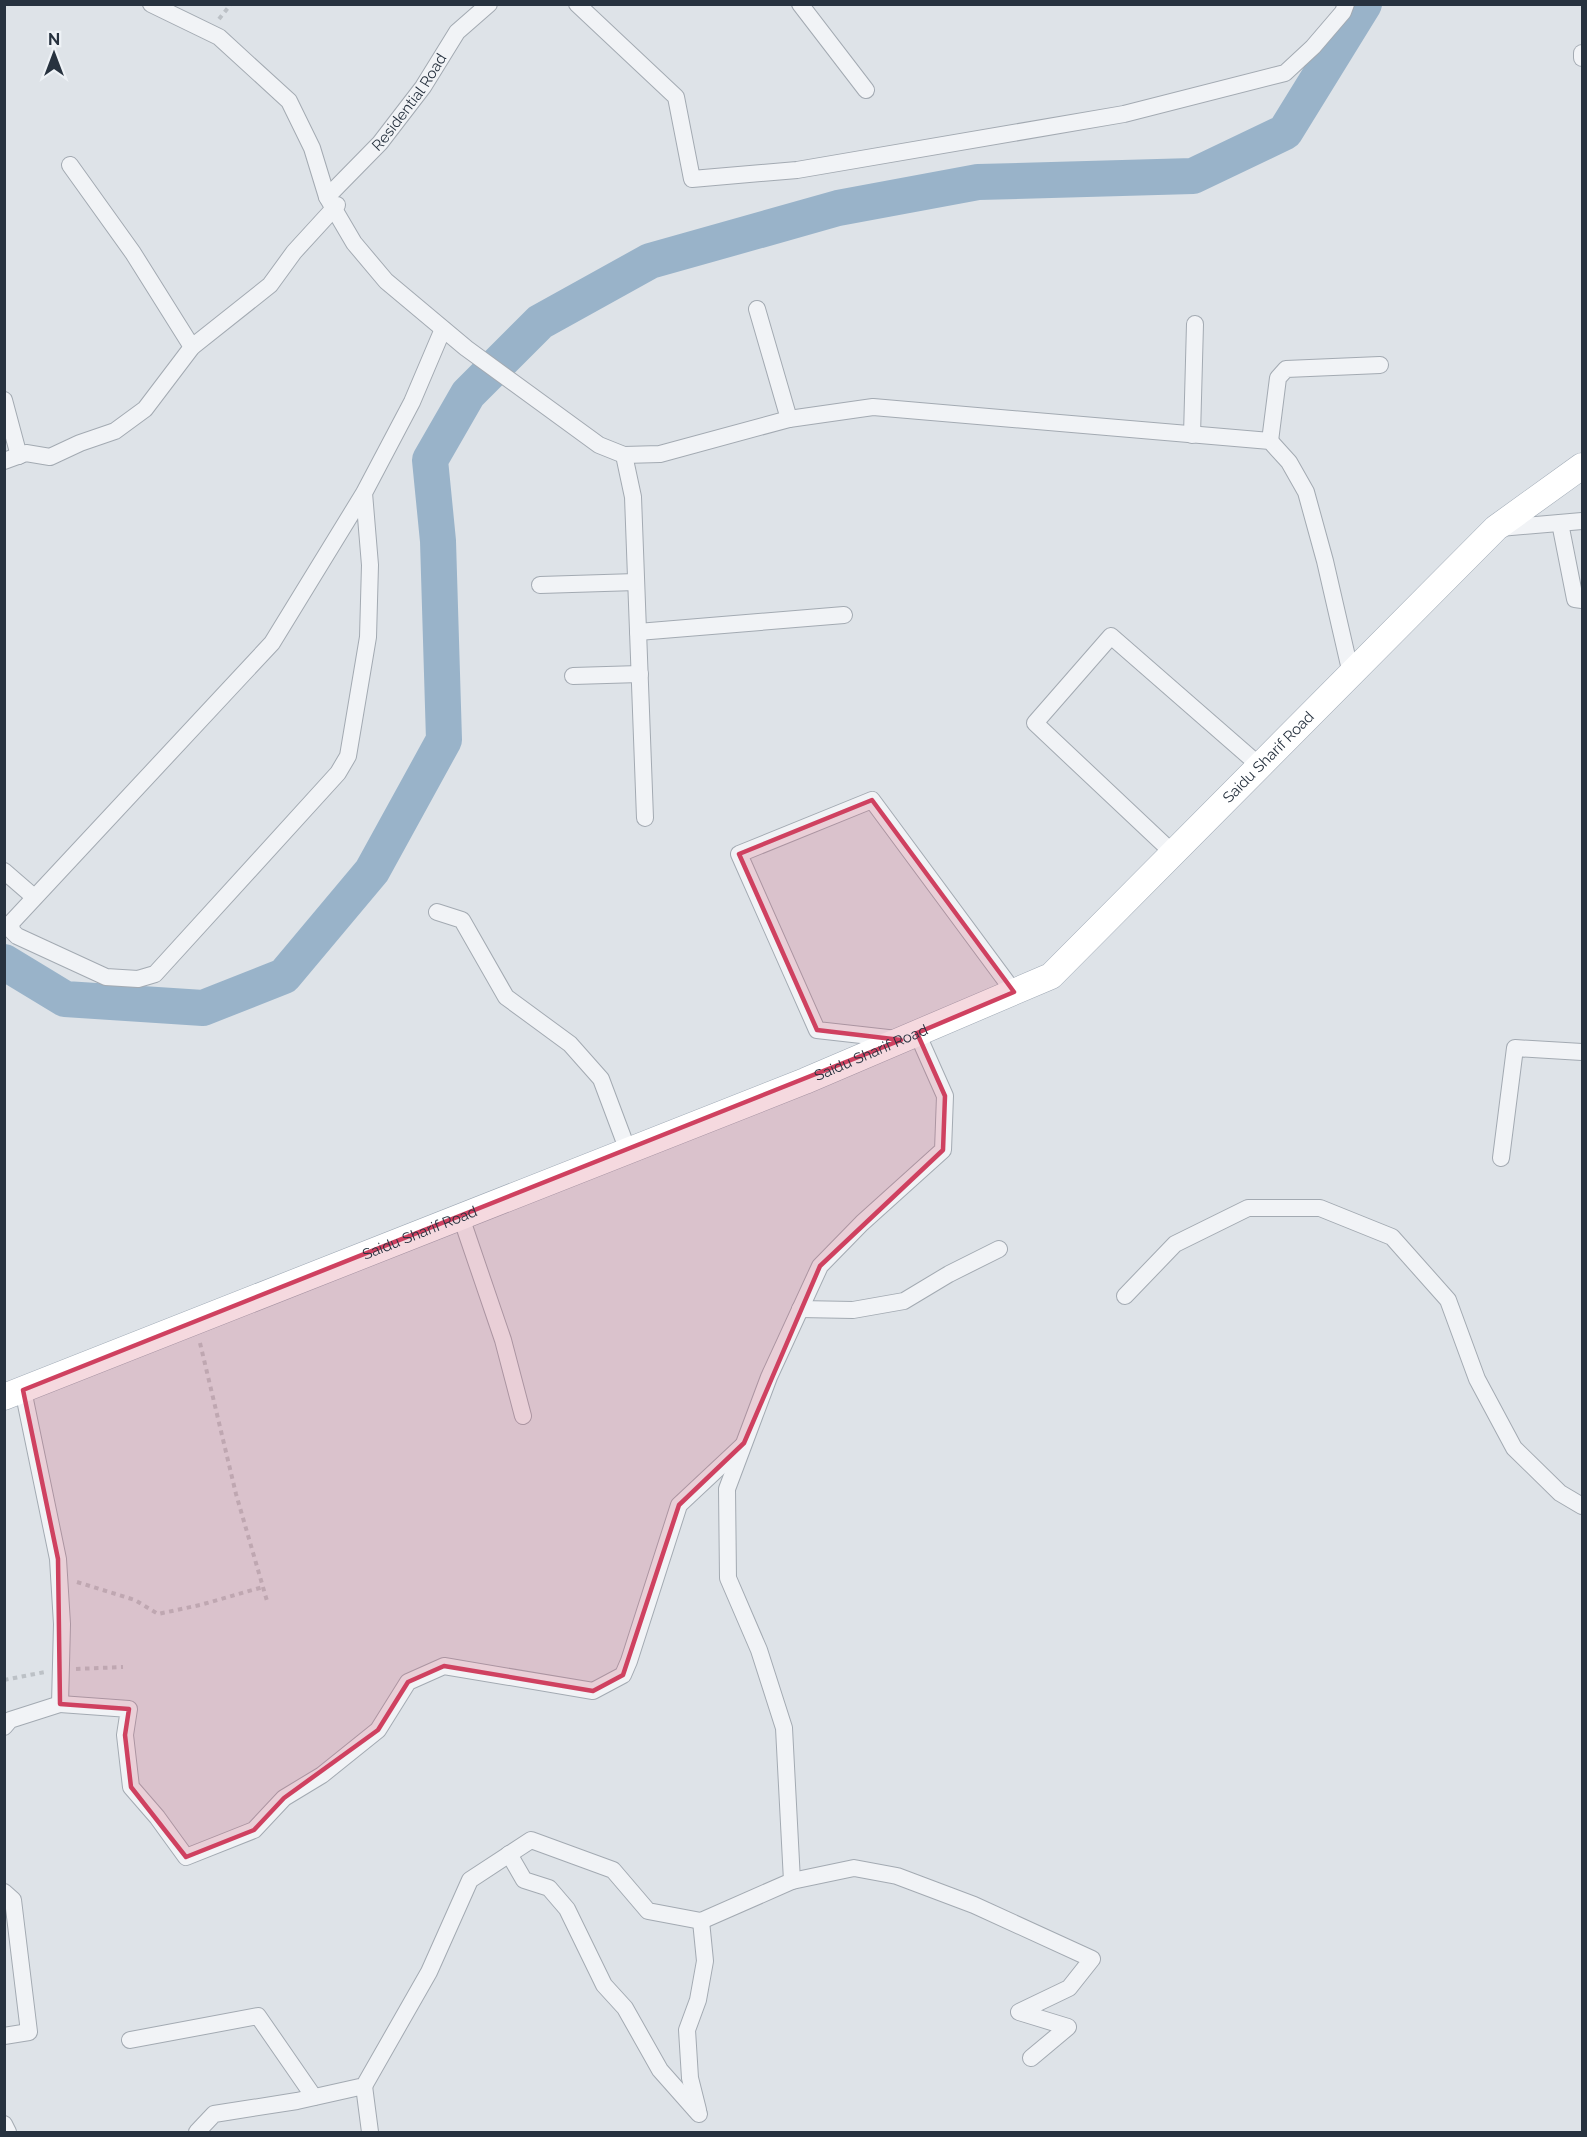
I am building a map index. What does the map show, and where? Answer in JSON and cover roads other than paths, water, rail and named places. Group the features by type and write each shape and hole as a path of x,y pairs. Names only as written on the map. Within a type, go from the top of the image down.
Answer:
{"main road":[{"name":"Saidu Sharif Road","path":"14,1394 805,1081 1051,976 1496,528 1582,466"}],"street":[{"path":"151,4 219,37 289,100 312,148 333,204 354,243 386,281 466,348 599,445 624,455 660,454 789,419 873,407 1270,441 1290,462 1306,492 1325,561 1351,675"},
{"name":"Residential Road","path":"12,459 26,453 50,457 80,443 115,431 145,409 192,347 270,285 423,87 457,32 489,4"},
{"path":"577,4 675,97 692,179 797,170 1124,114 1285,73 1313,47 1343,12 1346,4"},
{"path":"800,4 866,90"},
{"path":"1582,53 1582,58"},
{"path":"70,165 133,253 192,347"},
{"path":"757,309 789,419"},
{"path":"1192,435 1195,324"},
{"path":"364,493 370,565 368,637 348,756 338,773 155,974 138,979 106,977 17,936 12,931 11,923 272,644 364,493 412,402 443,329"},
{"path":"1270,441 1278,378 1287,369 1380,365"},
{"path":"4,400 12,459"},
{"path":"624,455 633,497 645,818"},
{"path":"1496,528 1582,521"},
{"path":"1560,523 1575,599 1582,600"},
{"path":"540,585 636,582"},
{"path":"638,632 843,615"},
{"path":"1173,853 1035,723 1111,636 1260,766"},
{"path":"573,676 640,674"},
{"path":"792,1881 784,1728 759,1650 728,1578 727,1489 769,1377 820,1266 862,1223 943,1150 945,1096 909,1037 817,1030 739,854 872,800 1014,992"},
{"path":"4,871 34,897"},
{"path":"437,912 462,920 506,997 570,1044 601,1079 628,1151"},
{"path":"1501,1158 1515,1048 1582,1052"},
{"path":"1125,1296 1175,1244 1248,1208 1320,1208 1392,1237 1448,1300 1477,1379 1514,1448 1560,1493 1582,1506"},
{"path":"461,1217 503,1340 523,1416"},
{"path":"801,1309 853,1310 904,1301 949,1274 999,1249"},
{"path":"14,1394 58,1559 62,1624 60,1704"},
{"path":"4,1727 10,1720 60,1704 129,1709 125,1735 131,1787 157,1817 186,1857 254,1830 284,1798 322,1775 378,1730 408,1682 444,1666 593,1691 623,1675 630,1661 678,1505 744,1443"},
{"path":"370,2133 364,2086 429,1972 470,1880 531,1840 613,1870 648,1911 701,1921 792,1881 854,1868 897,1876 974,1905 1092,1959 1069,1988 1019,2012 1068,2027 1031,2058"},
{"path":"509,1854 524,1880 549,1888 567,1909 604,1985 625,2008 660,2070 699,2114 690,2078 687,2030 698,2000 705,1960 701,1921"},
{"path":"4,1892 13,1899 29,2032 4,2036"},
{"path":"130,2040 258,2016 314,2097"},
{"path":"197,2133 214,2114 364,2086"},
{"path":"4,2124 8,2133"}],"waterway":[{"path":"4,962 65,999 203,1008 284,976 372,871 444,740 438,541 430,460 468,394 540,322 650,261 838,208 978,182 1193,176 1285,132 1364,4"}]}
